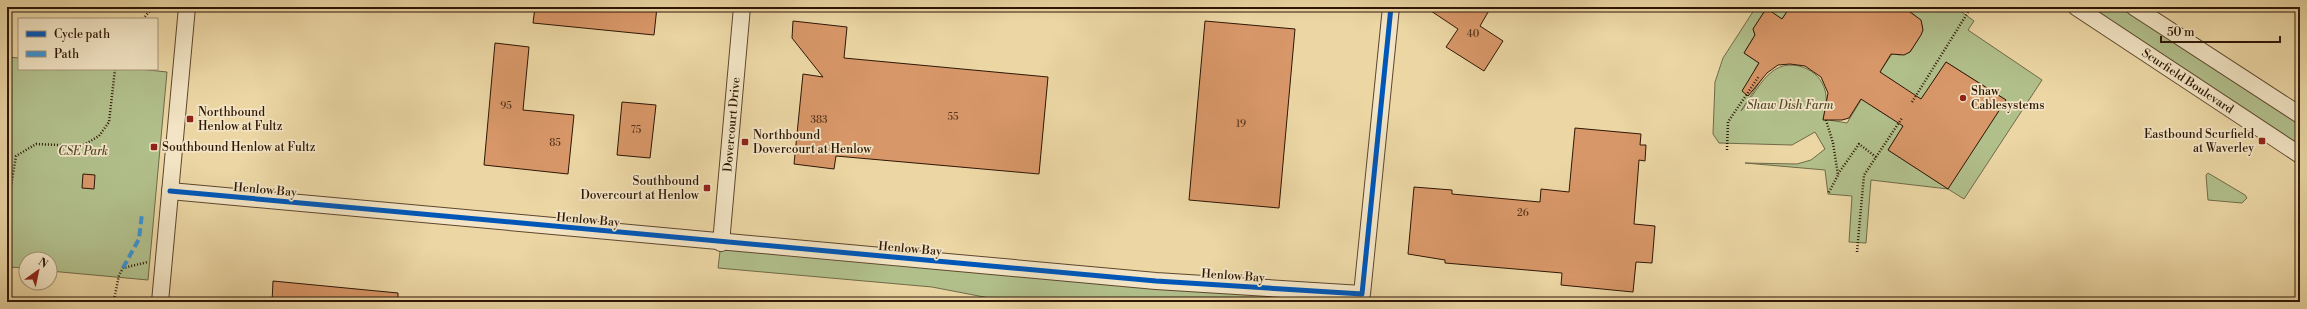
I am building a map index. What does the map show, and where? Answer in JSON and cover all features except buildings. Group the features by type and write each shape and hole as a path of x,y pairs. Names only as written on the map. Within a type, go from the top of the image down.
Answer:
{"street":[{"path":"160,302 188,7"},
{"name":"Dovercourt Drive","path":"721,243 742,7"},
{"name":"Henlow Bay","path":"170,191 721,243 1149,280 1362,294 1391,7"},
{"name":"Scurfield Boulevard","path":"2076,7 2300,155"},
{"path":"2134,7 2300,115"}],"path":[{"path":"145,18 153,7"},
{"path":"1912,102 1970,9"},
{"path":"7,210 16,156 36,144 82,146 99,136 109,122 115,70"},
{"path":"1727,150 1728,122 1759,76"},
{"path":"1857,252 1864,175 1902,118"},
{"path":"1826,120 1833,143 1838,175"},
{"path":"1828,194 1838,175 1859,144 1876,157"},
{"path":"114,300 119,275 123,268 164,260"}],"green space":[{"name":"Shaw Dish Farm","path":"1756,7 1790,7 1782,19 1769,11 1764,12 1753,29 1755,35 1744,53 1759,63 1755,69 1761,80 1741,111 1768,75 1779,67 1789,65 1796,65 1808,69 1815,74 1824,86 1826,102 1823,119 1847,123 1867,90 1877,96 1872,106 1889,117 1892,112 1907,121 1888,150 1947,188 2006,100 1946,62 1918,105 1903,96 1906,90 1889,78 1882,88 1873,82 1894,51 1899,55 1910,52 1919,37 1922,26 1920,22 1917,17 1903,7 1929,7 1932,9 1934,7 1955,7 1974,21 1968,30 2042,80 1964,199 1948,189 1871,180 1866,243 1849,242 1852,196 1828,194 1825,170 1745,163 1797,164 1811,160 1825,149 1815,132 1792,145 1719,143 1713,134 1715,82 1723,58"},
{"path":"2076,7 2134,7 2300,114 2300,155"},
{"name":"CSE Park","path":"7,57 18,58 18,70 148,70 167,72 148,280 58,272 58,251 18,251 18,268 7,267"},
{"path":"2208,173 2245,195 2247,198 2242,203 2208,200 2206,175"},
{"path":"721,243 1362,294 1370,302 1010,302 932,287 718,268"}],"marked path":[{"path":"123,268 139,239 142,214"}],"cycle path":[{"path":"170,191 1156,281 1362,294 1391,7"}],"place":[{"name":"Shaw Cablesystems","path":"1963,98"},
{"name":"Northbound Henlow at Fultz","path":"190,119"},
{"name":"Eastbound Scurfield at Waverley","path":"2262,141"},
{"name":"Northbound Dovercourt at Henlow","path":"745,142"},
{"name":"Southbound Henlow at Fultz","path":"154,147"},
{"name":"Southbound Dovercourt at Henlow","path":"707,188"}]}
